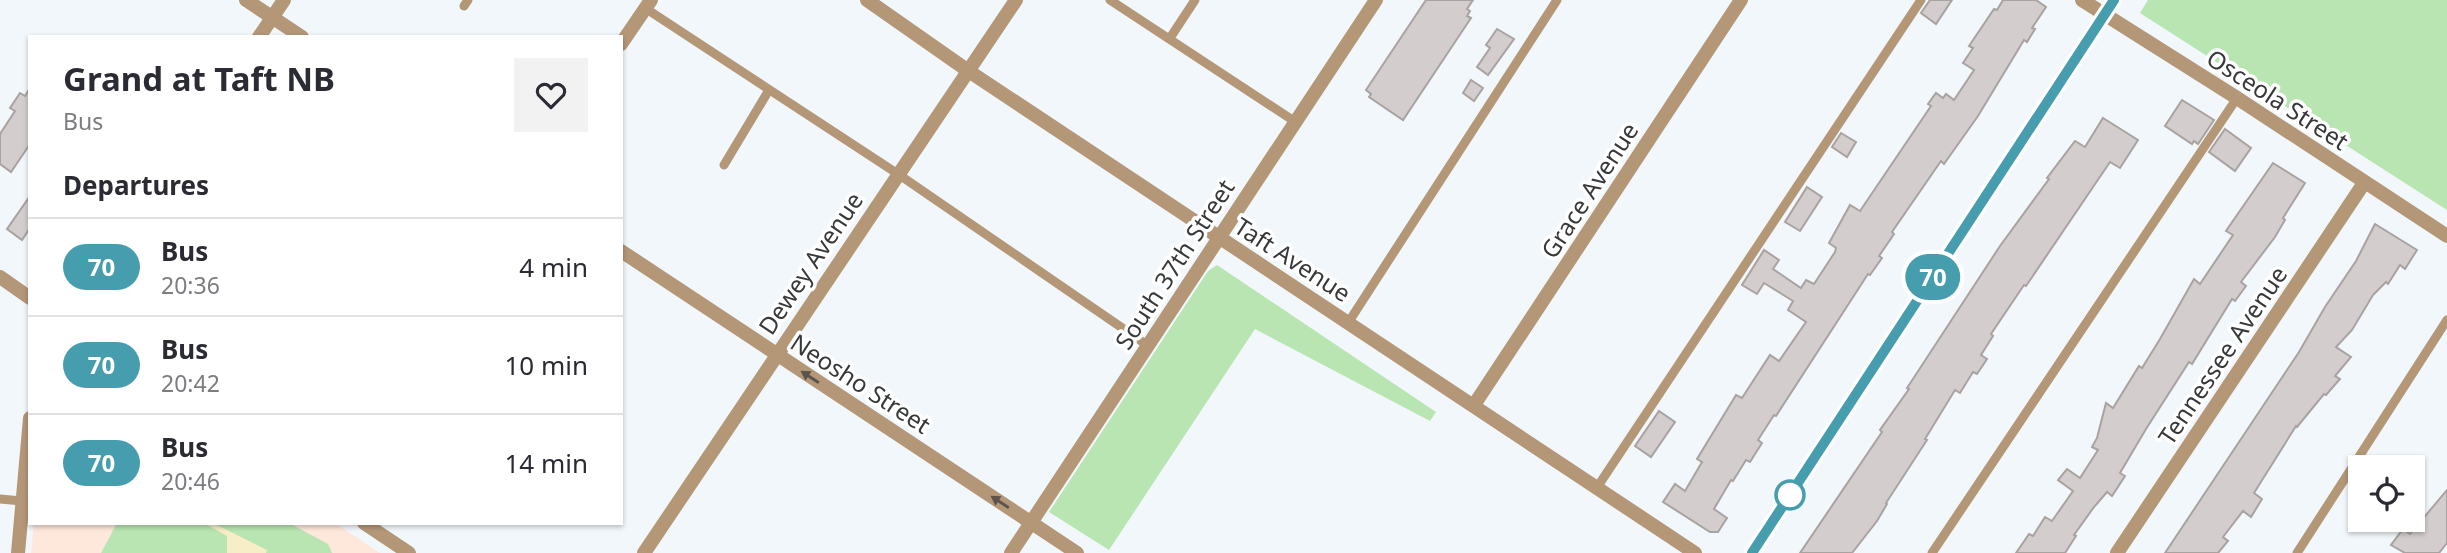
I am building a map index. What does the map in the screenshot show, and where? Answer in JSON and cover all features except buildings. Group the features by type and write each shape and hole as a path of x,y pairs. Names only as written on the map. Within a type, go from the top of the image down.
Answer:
{"main road":[{"path":"1752,553 2114,0"}],"street":[{"path":"246,0 299,35"},
{"path":"260,35 284,0"},
{"name":"Taft Avenue","path":"867,0 967,70 1598,486 1695,553"},
{"name":"Dewey Avenue","path":"644,553 1016,0"},
{"name":"South 37th Street","path":"1011,553 1376,0"},
{"name":"Grace Avenue","path":"1474,405 1741,0"},
{"name":"Osceola Street","path":"2082,0 2447,236"},
{"path":"623,41 648,4"},
{"name":"Tennessee Avenue","path":"2118,553 2364,183"},
{"name":"Neosho Street","path":"623,252 1077,553"},
{"path":"0,277 28,297"},
{"path":"18,553 28,439"},
{"path":"367,525 409,553"}],"lane":[{"path":"1110,0 1294,121"},
{"path":"1170,38 1195,0"},
{"path":"1348,323 1558,0"},
{"path":"1598,486 1921,0"},
{"path":"648,4 769,90 898,174 1147,345"},
{"path":"724,165 769,90"},
{"path":"1932,553 2237,98"},
{"path":"2297,553 2447,320"},
{"path":"0,499 22,501"}],"shaded area":[{"path":"34,525 338,525 380,553 31,553"}],"green space":[{"path":"2148,0 2447,0 2447,210 2140,13"},
{"path":"1217,265 1436,412 1430,421 1255,329 1109,550 1049,512 1208,271"},
{"path":"116,525 293,525 328,544 332,553 101,553"}],"sand":[{"path":"208,525 217,525 267,550 266,553 227,553 227,536"}],"bus line":[{"name":"70","path":"1752,553 2114,0"}]}
